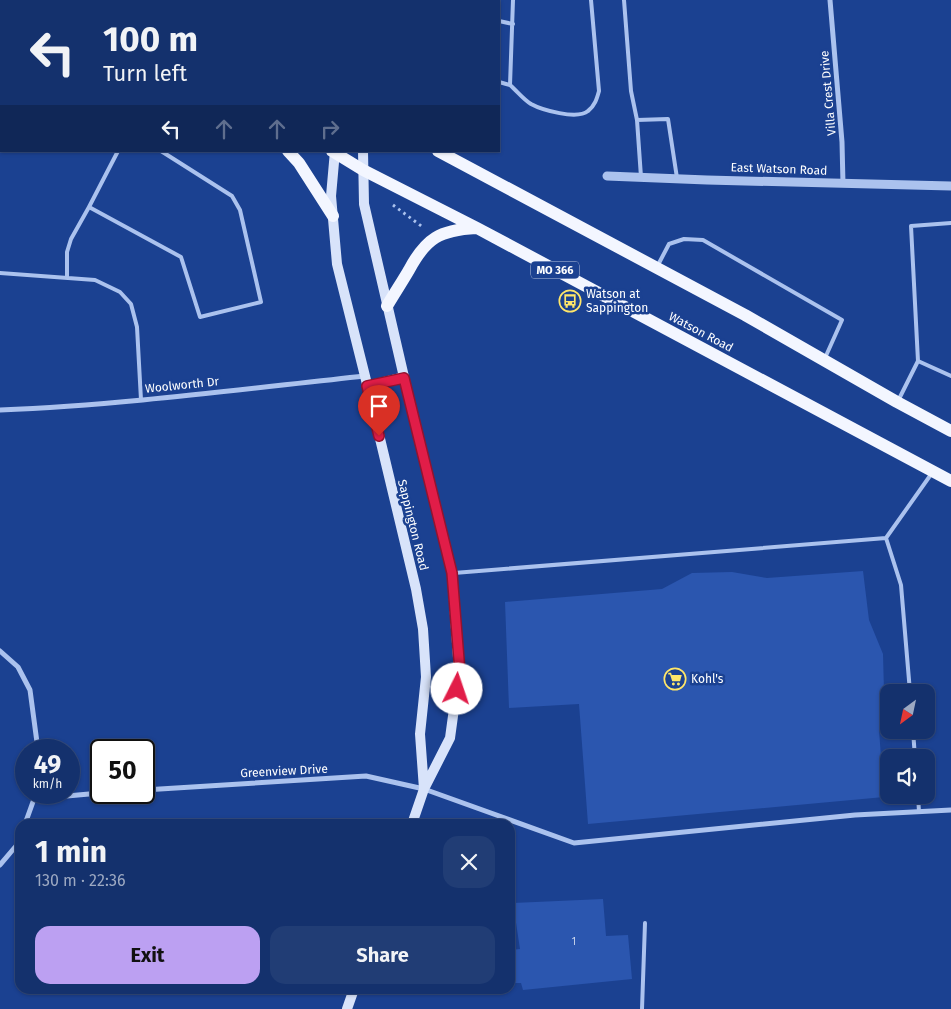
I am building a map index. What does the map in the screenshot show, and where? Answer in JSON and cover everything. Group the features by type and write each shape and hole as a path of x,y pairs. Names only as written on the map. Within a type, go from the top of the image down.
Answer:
{"main road":[{"path":"289,152 299,163 333,216"},
{"name":"Sappington Road","path":"334,152 331,196 337,264 416,589 423,629 426,677 420,734 424,789"},
{"name":"Watson Road","path":"334,152 363,170 477,228 951,481"},
{"name":"Sappington Road","path":"363,152 364,204 452,573 460,672 450,738 424,789 414,819"},
{"path":"440,152 745,315 951,431"},
{"path":"451,152 460,163"},
{"path":"387,306 416,256 426,244 447,232 458,229 477,228"},
{"path":"366,381 404,378"},
{"path":"347,1009 352,994"}],"street":[{"name":"Villa Crest Drive","path":"830,0 842,142 843,184"},
{"name":"East Watson Road","path":"607,176 951,186"},
{"name":"Woolworth Dr","path":"0,410 70,407 98,403 366,381"},
{"path":"0,651 18,667 30,690 37,739"},
{"name":"Greenview Drive","path":"155,789 366,776 424,789 507,819"},
{"path":"27,819 32,804"},
{"name":"Greenview Drive","path":"515,822 574,843 855,815 951,810"},
{"path":"0,865 15,847"}],"lane":[{"path":"510,85 514,0"},
{"path":"500,82 510,85 530,103 546,110 577,116 587,112 596,103 599,90 591,0"},
{"path":"624,0 631,91 637,120 641,177"},
{"path":"500,21 513,24"},
{"path":"637,120 668,119 677,178"},
{"path":"68,278 67,252 117,152"},
{"path":"89,207 181,257 200,317 261,302 240,210 232,196 163,152"},
{"path":"897,402 918,361 911,226 951,223"},
{"path":"657,268 669,244 684,239 703,240 842,320 824,360"},
{"path":"0,273 95,280 120,292 131,304 137,327 141,400"},
{"path":"918,361 951,376"},
{"path":"452,573 886,538 933,472"},
{"path":"886,538 901,585 909,684"},
{"path":"919,804 919,812"},
{"path":"642,1009 646,923"}],"path":[{"path":"392,205 426,230"}],"building":[{"path":"863,571 869,620 883,654 884,684 880,684 879,730 880,797 588,824 579,704 509,708 505,602 662,589 692,573 732,572 767,578"},
{"path":"603,899 606,936 628,935 632,979 523,990 521,983 515,983 515,950 520,949 515,903"}],"place":[{"name":"Watson at Sappington","path":"570,301"},
{"name":"Kohl's","path":"675,679"}],"route":[{"path":"379,436 367,386 404,378 452,573 460,672 457,689"}]}
